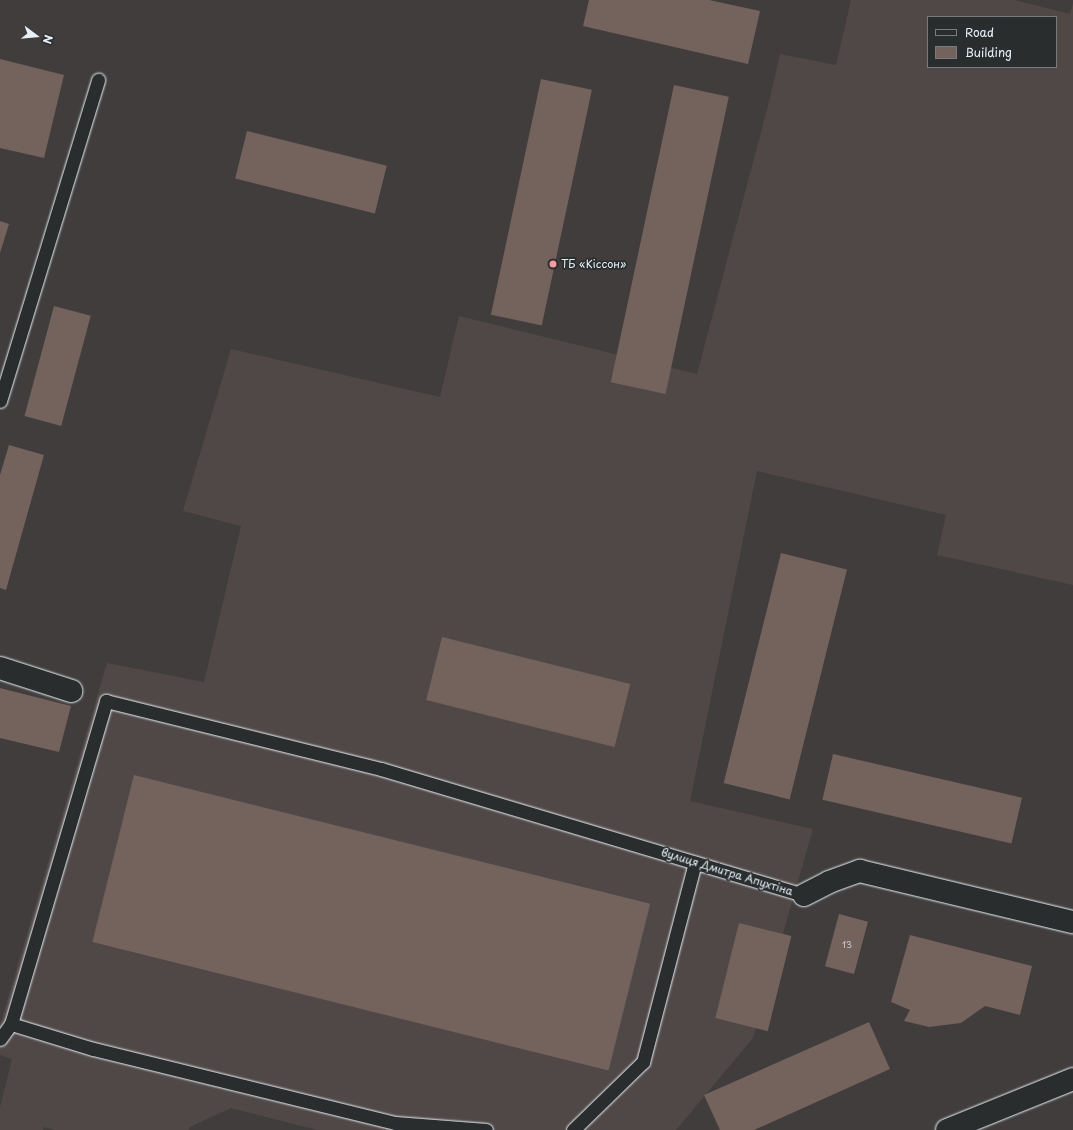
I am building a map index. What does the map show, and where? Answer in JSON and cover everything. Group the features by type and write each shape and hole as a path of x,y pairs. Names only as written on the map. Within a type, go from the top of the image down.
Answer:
{"street":[{"path":"0,668 71,691"},
{"name":"вулиця Дмитра Апухтіна","path":"804,895 829,882 860,871 1073,922"},
{"path":"947,1130 1073,1079"}],"lane":[{"path":"0,401 98,80"},
{"name":"вулиця Дмитра Апухтіна","path":"11,1024 106,701 381,769 804,895"},
{"path":"573,1130 643,1062 695,863"},
{"path":"0,1038 11,1024 93,1049 395,1123 486,1130"}],"shaded area":[{"path":"851,0 1014,0 1070,14 1073,3 1073,585 937,555 946,515 757,471 690,801 813,829 753,1038 676,1130 317,1130 231,1108 190,1127 189,1130 55,1130 44,1127 43,1130 0,1130 0,1107 12,1059 0,1055 0,1025 107,663 204,682 241,526 183,511 231,349 440,397 459,316 697,374 770,98 780,54 836,65"}],"building":[{"path":"589,0 709,0 760,11 748,64 583,26"},
{"path":"0,59 64,75 44,158 0,148"},
{"path":"541,79 592,90 542,326 491,315"},
{"path":"674,85 729,97 666,394 611,382"},
{"path":"247,131 387,166 375,213 235,179"},
{"path":"0,221 9,224 0,253"},
{"path":"54,306 91,316 61,426 24,416"},
{"path":"9,445 44,455 6,590 0,588 0,475"},
{"path":"781,553 847,569 790,799 724,783"},
{"path":"442,637 630,684 615,747 426,700"},
{"path":"0,688 71,706 59,752 0,738"},
{"path":"833,754 1022,798 1011,843 822,800"},
{"path":"134,775 650,904 609,1071 92,942"},
{"path":"839,914 868,922 854,974 825,966"},
{"path":"739,923 791,936 768,1031 715,1018"},
{"path":"910,935 1032,966 1020,1015 985,1006 961,1023 929,1027 904,1021 910,1010 891,1002"},
{"path":"869,1022 890,1069 754,1130 720,1130 704,1095"}],"place":[{"name":"ТБ «Кіссон»","path":"553,264"}]}
